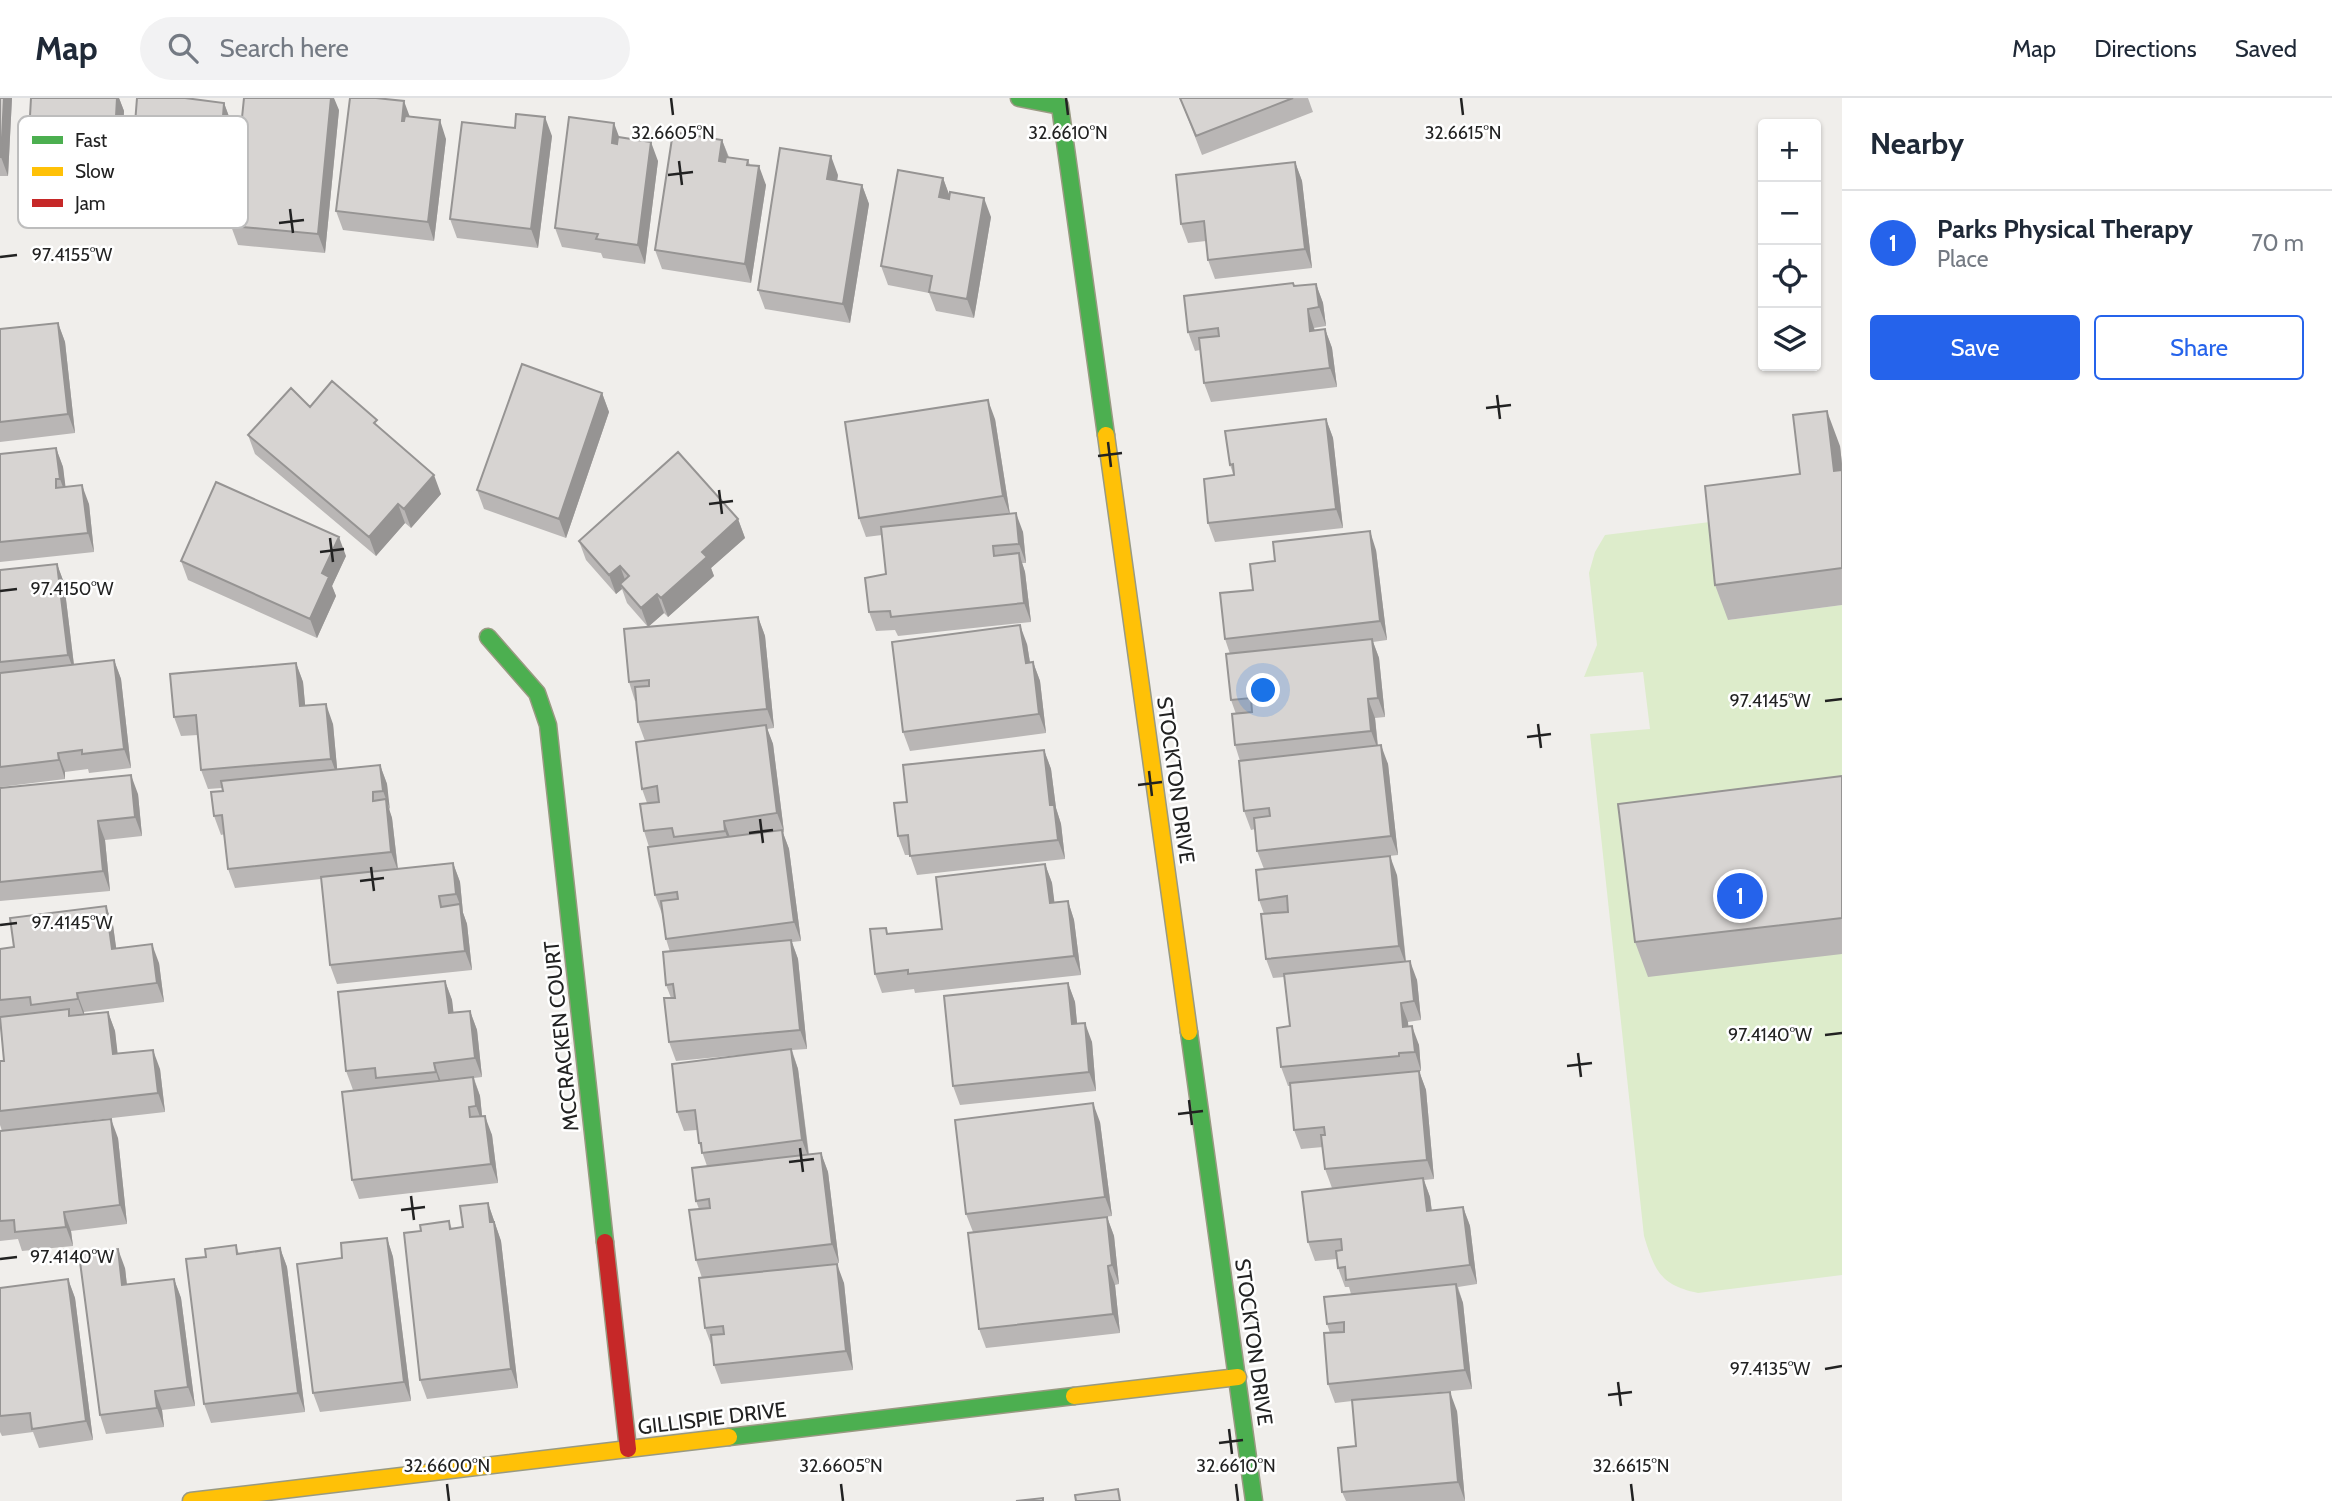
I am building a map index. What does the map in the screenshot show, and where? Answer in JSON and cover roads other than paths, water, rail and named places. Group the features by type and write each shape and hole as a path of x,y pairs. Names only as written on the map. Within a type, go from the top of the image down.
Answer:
{"street":[{"name":"STOCKTON DRIVE","path":"1019,98 1060,106 1254,1501"},
{"name":"MCCRACKEN COURT","path":"488,637 537,693 548,725 628,1449"},
{"name":"GILLISPIE DRIVE","path":"191,1501 1238,1377"}],"place":[{"name":"Parks Physical Therapy","path":"1740,896"}]}
